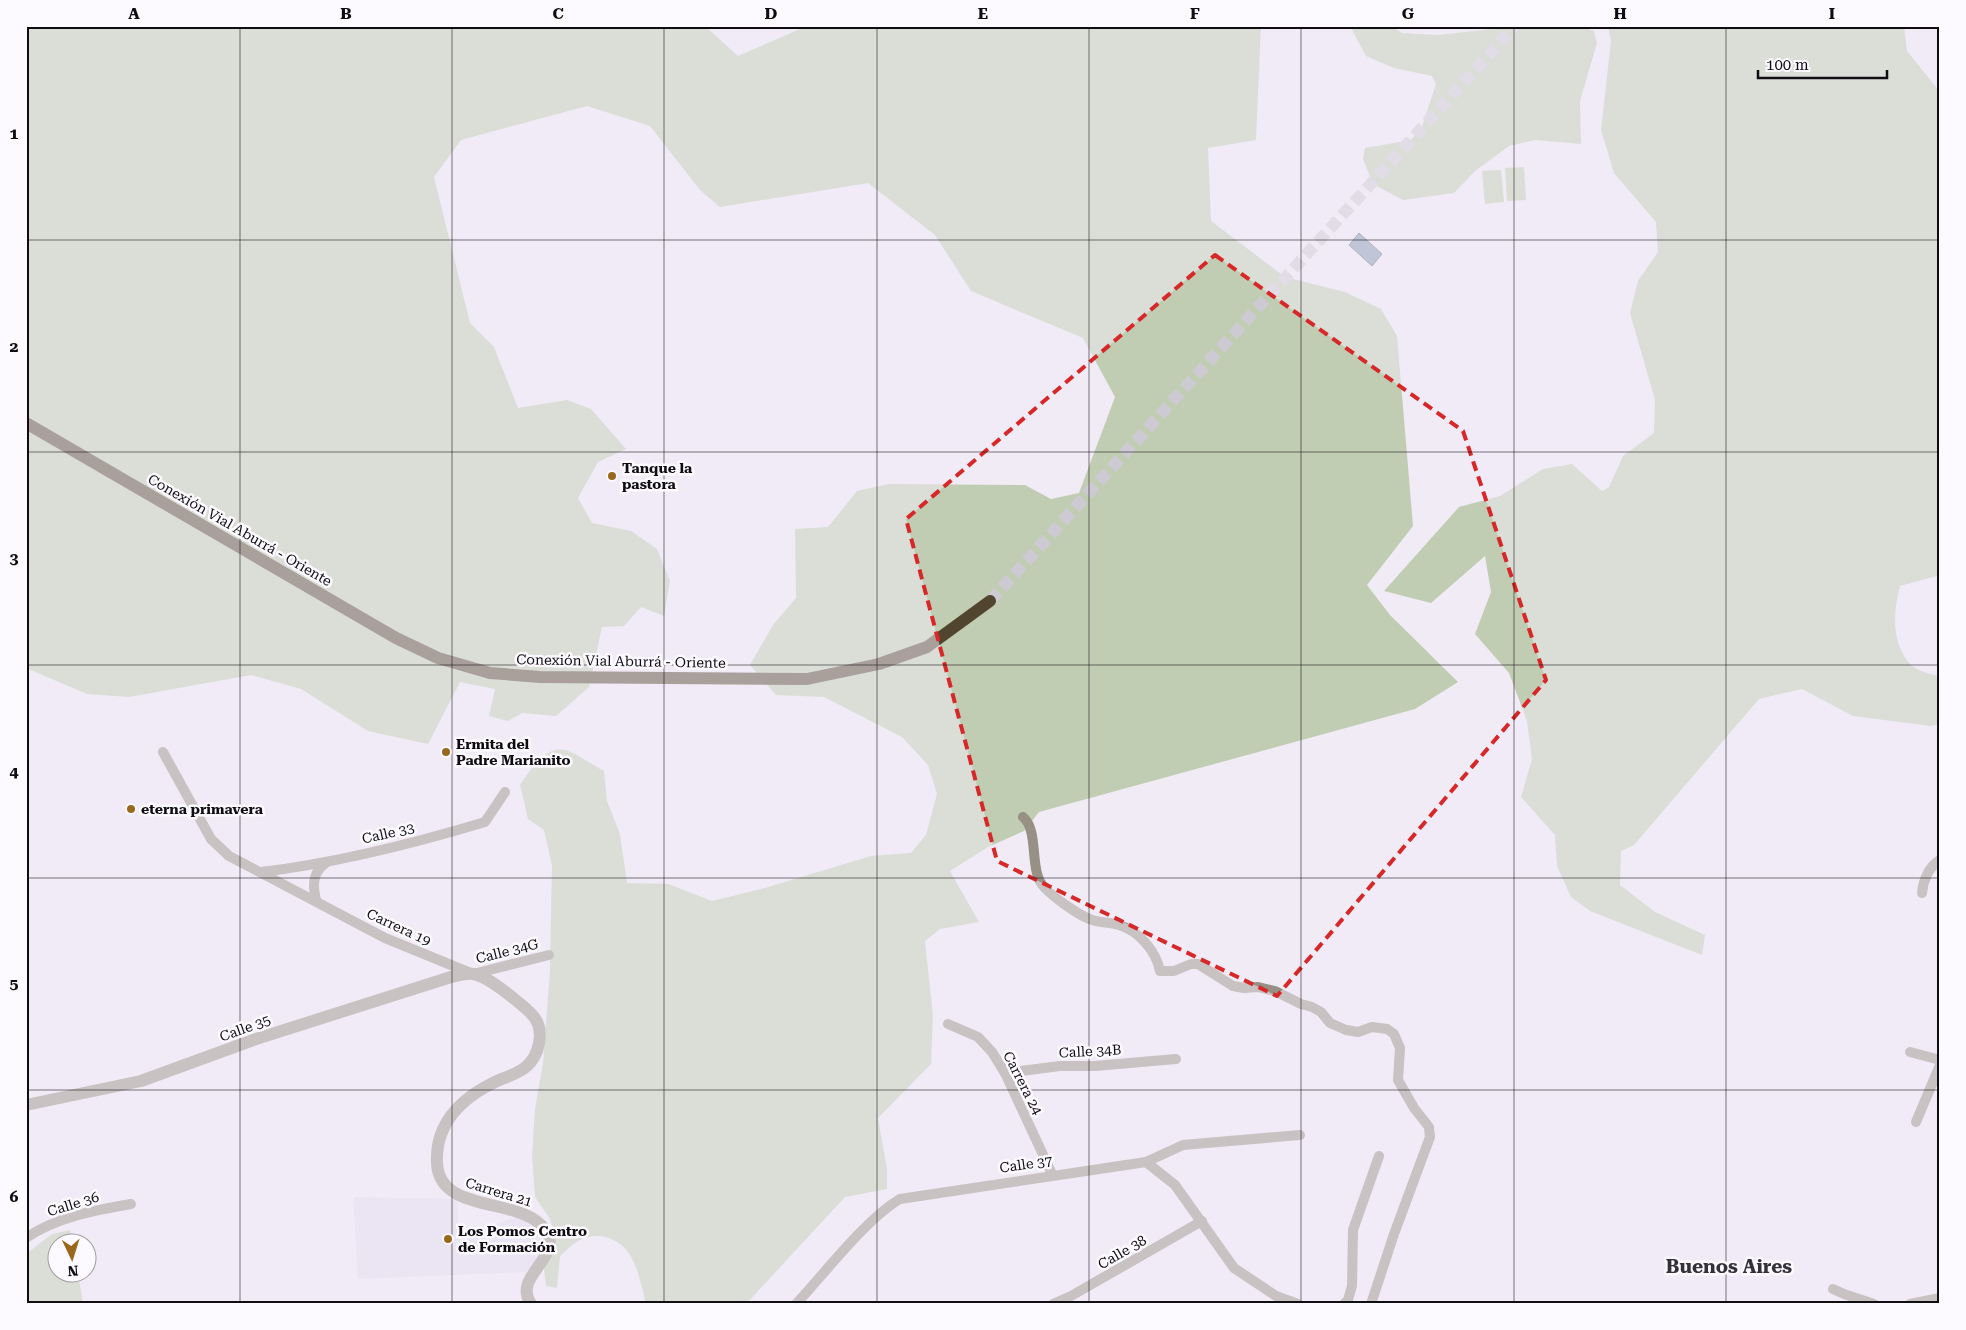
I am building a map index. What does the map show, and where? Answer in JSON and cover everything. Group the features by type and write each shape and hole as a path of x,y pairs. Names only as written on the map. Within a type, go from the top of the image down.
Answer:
{"main road":[{"name":"Conexión Vial Aburrá - Oriente","path":"26,423 396,638 438,658 490,673 540,677 806,679 879,664 927,648 990,602"}],"street":[{"name":"Carrera 19","path":"163,752 212,839 229,856 316,900 385,938 473,974"},
{"name":"Calle 33","path":"261,872 331,860 422,840 485,822 505,792"},
{"path":"1022,817 1030,828 1036,865 1043,887 1090,920 1120,925 1133,933 1149,945 1158,959 1160,971 1174,971 1191,964 1198,964 1233,986 1244,988 1258,987 1274,991 1301,1004 1312,1007 1321,1012 1330,1023 1346,1030 1358,1032 1372,1027 1387,1029 1394,1034 1400,1048 1398,1080 1414,1108 1430,1127 1430,1137 1394,1234 1371,1304"},
{"path":"316,900 315,877 319,868 331,860"},
{"path":"1922,893 1922,886 1930,869 1940,860"},
{"name":"Calle 34G","path":"473,974 548,955"},
{"name":"Calle 35","path":"26,1105 141,1081 256,1039 451,978 473,974"},
{"name":"Carrera 21","path":"473,974 496,986 535,1018 540,1038 538,1048 527,1066 481,1089 463,1101 448,1117 439,1140 437,1171 442,1182 458,1196 512,1210 536,1219 543,1226 548,1234 549,1251 528,1281 527,1295 531,1304"},
{"name":"Carrera 24","path":"948,1024 978,1037 1005,1073 1017,1104 1052,1174"},
{"path":"1910,1052 1940,1060"},
{"name":"Calle 34B","path":"1005,1073 1060,1066 1095,1066 1176,1059"},
{"path":"1916,1122 1940,1064"},
{"name":"Calle 37","path":"796,1304 882,1212 900,1199 1052,1174 1146,1162 1182,1145 1300,1135"},
{"path":"1344,1304 1348,1300 1352,1286 1353,1230 1379,1156"},
{"path":"1146,1162 1175,1184 1234,1268 1276,1296 1298,1304"},
{"name":"Calle 36","path":"26,1238 37,1230 70,1218 132,1204"},
{"name":"Calle 38","path":"1053,1304 1072,1296 1202,1221"},
{"path":"1833,1289 1874,1304"},
{"path":"1910,1304 1940,1298"}],"highlighted area":[{"path":"1215,255 1463,431 1546,680 1277,996 997,861 906,519"}],"shaded area":[{"name":"Los Pomos Centro de Formación","path":"353,1197 457,1199 459,1231 477,1231 519,1215 540,1228 542,1246 538,1258 526,1272 358,1279"}],"green space":[{"path":"26,26 705,26 738,56 807,26 1261,26 1256,140 1208,148 1211,221 1285,277 1345,292 1381,309 1397,336 1413,526 1367,585 1390,615 1458,682 1415,709 1039,812 1024,831 988,847 950,871 979,922 940,929 925,941 933,1016 931,1064 878,1118 887,1169 887,1189 845,1197 746,1304 646,1304 638,1272 625,1248 611,1239 595,1236 578,1241 560,1256 557,1288 546,1286 544,1268 555,1234 550,1219 535,1197 532,1155 535,1109 543,1063 550,970 552,865 544,830 528,819 520,785 544,755 558,750 569,751 604,771 607,801 620,834 627,883 668,884 712,901 765,888 871,856 911,853 926,835 937,794 928,765 902,737 824,697 776,695 750,665 773,625 796,598 795,529 828,527 857,491 889,484 1025,485 1051,499 1079,493 1115,397 1083,338 971,291 935,235 868,183 720,207 700,190 650,126 587,106 461,140 434,177 470,323 494,347 518,408 567,400 591,409 626,449 598,462 578,498 592,523 631,531 657,549 670,581 664,616 641,607 624,626 602,627 589,687 556,716 522,713 508,721 489,716 495,689 460,682 428,744 368,731 301,689 251,675 129,697 87,694 26,668"},
{"path":"1350,26 1391,26 1402,33 1437,35 1520,26 1580,26 1594,31 1597,43 1580,101 1581,144 1535,140 1509,146 1475,171 1454,193 1403,200 1373,184 1363,159 1365,148 1411,140 1422,126 1436,84 1432,76 1394,68 1366,56"},
{"path":"1608,26 1904,26 1907,51 1940,92 1940,575 1900,586 1896,606 1895,627 1904,657 1911,665 1921,671 1940,677 1940,724 1931,726 1853,716 1802,689 1759,699 1634,845 1621,851 1620,885 1655,912 1705,935 1702,955 1590,911 1571,897 1557,866 1555,835 1521,797 1532,759 1527,721 1509,673 1475,634 1491,592 1485,556 1431,603 1384,591 1459,507 1500,496 1543,469 1572,464 1602,491 1609,487 1623,456 1654,433 1655,400 1630,313 1638,281 1658,252 1656,222 1614,173 1601,130 1611,41"},
{"path":"1524,167 1526,200 1507,201 1505,168"},
{"path":"1501,170 1504,202 1485,204 1482,171"},
{"path":"48,1237 48,1282 79,1282 83,1304 28,1304 26,1302 26,1254"}],"water":[{"path":"1359,233 1382,254 1372,266 1349,245"}],"tunnel":[{"path":"990,601 1515,26"}],"place":[{"name":"Tanque la pastora","path":"612,476"},
{"name":"Ermita del Padre Marianito","path":"446,752"},
{"name":"eterna primavera","path":"131,809"},
{"name":"Los Pomos Centro de Formación","path":"448,1239"}],"district":[{"name":"Buenos Aires","path":"1729,1266"}]}
